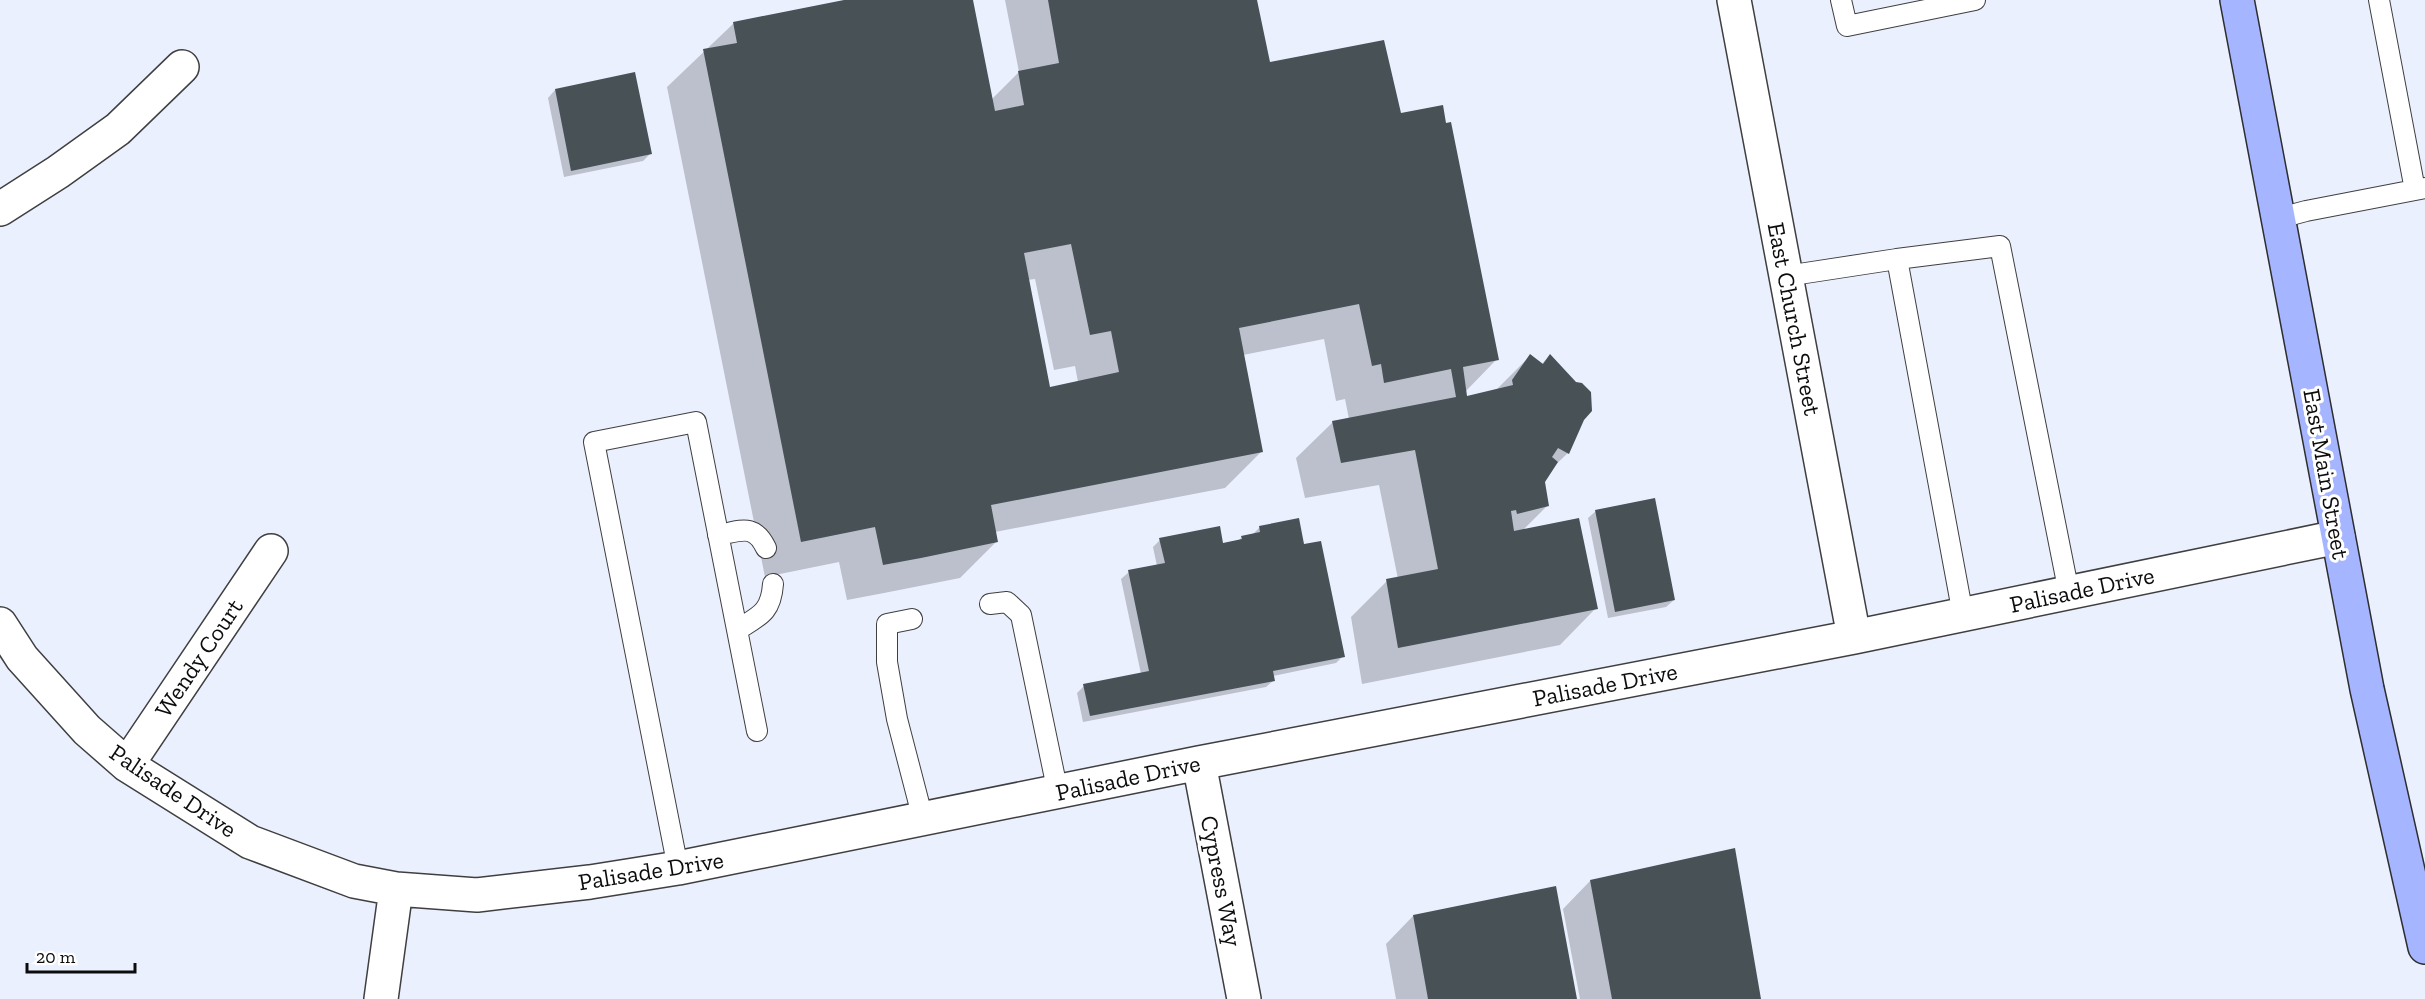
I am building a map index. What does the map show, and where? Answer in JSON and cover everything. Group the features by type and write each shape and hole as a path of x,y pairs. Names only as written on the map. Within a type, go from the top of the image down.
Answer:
{"street":[{"name":"East Church Street","path":"1734,0 1854,637"},
{"name":"East Main Street","path":"2237,0 2280,218 2367,689 2424,939"},
{"path":"0,209 58,172 118,129 182,67"},
{"name":"Palisade Drive","path":"0,624 22,658 87,730 127,765 250,842 354,882 396,889 477,895 590,882 678,868 1198,763 1854,637 2338,537"},
{"name":"Wendy Court","path":"127,765 271,551"},
{"name":"Cypress Way","path":"1198,763 1244,999"},
{"path":"381,999 396,889"}],"lane":[{"path":"1841,0 1846,26 1975,0"},
{"path":"2280,218 2420,189 2379,0"},
{"path":"1786,276 1897,258 2000,246 2069,593"},
{"path":"1897,258 1963,615"},
{"path":"678,868 594,442 696,422 757,731"},
{"path":"718,535 747,529 760,535 766,548"},
{"path":"737,630 761,614 772,601 773,584"},
{"path":"990,604 1007,602 1021,615 1058,793"},
{"path":"912,619 887,624 887,662 897,719 923,819"}],"building":[{"path":"844,0 973,0 995,111 1024,105 1018,71 1059,63 1048,0 1257,0 1270,62 1384,40 1401,113 1443,105 1446,123 1451,122 1499,360 1463,367 1467,396 1513,385 1512,380 1530,354 1543,364 1550,354 1576,382 1582,383 1591,392 1592,411 1584,420 1569,454 1558,448 1552,457 1558,462 1545,482 1549,506 1517,514 1516,510 1511,511 1514,531 1579,518 1598,609 1398,648 1386,579 1438,569 1415,450 1341,463 1332,421 1456,397 1451,369 1384,383 1381,364 1372,366 1359,304 1239,328 1263,452 991,505 998,542 921,558 883,565 875,527 801,542 703,49 737,43 733,22","holes":["1071,244 1090,335 1111,331 1119,372 1050,387 1024,253"]},
{"path":"635,72 652,154 571,171 555,89"},
{"path":"1655,498 1675,600 1615,612 1595,510"},
{"path":"1299,518 1304,544 1321,541 1345,657 1273,671 1275,681 1090,716 1083,684 1149,671 1128,570 1165,563 1159,538 1220,526 1223,543 1260,532 1259,526"},
{"path":"1735,848 1761,999 1612,999 1590,880"},
{"path":"1556,886 1577,999 1428,999 1413,915"}]}
